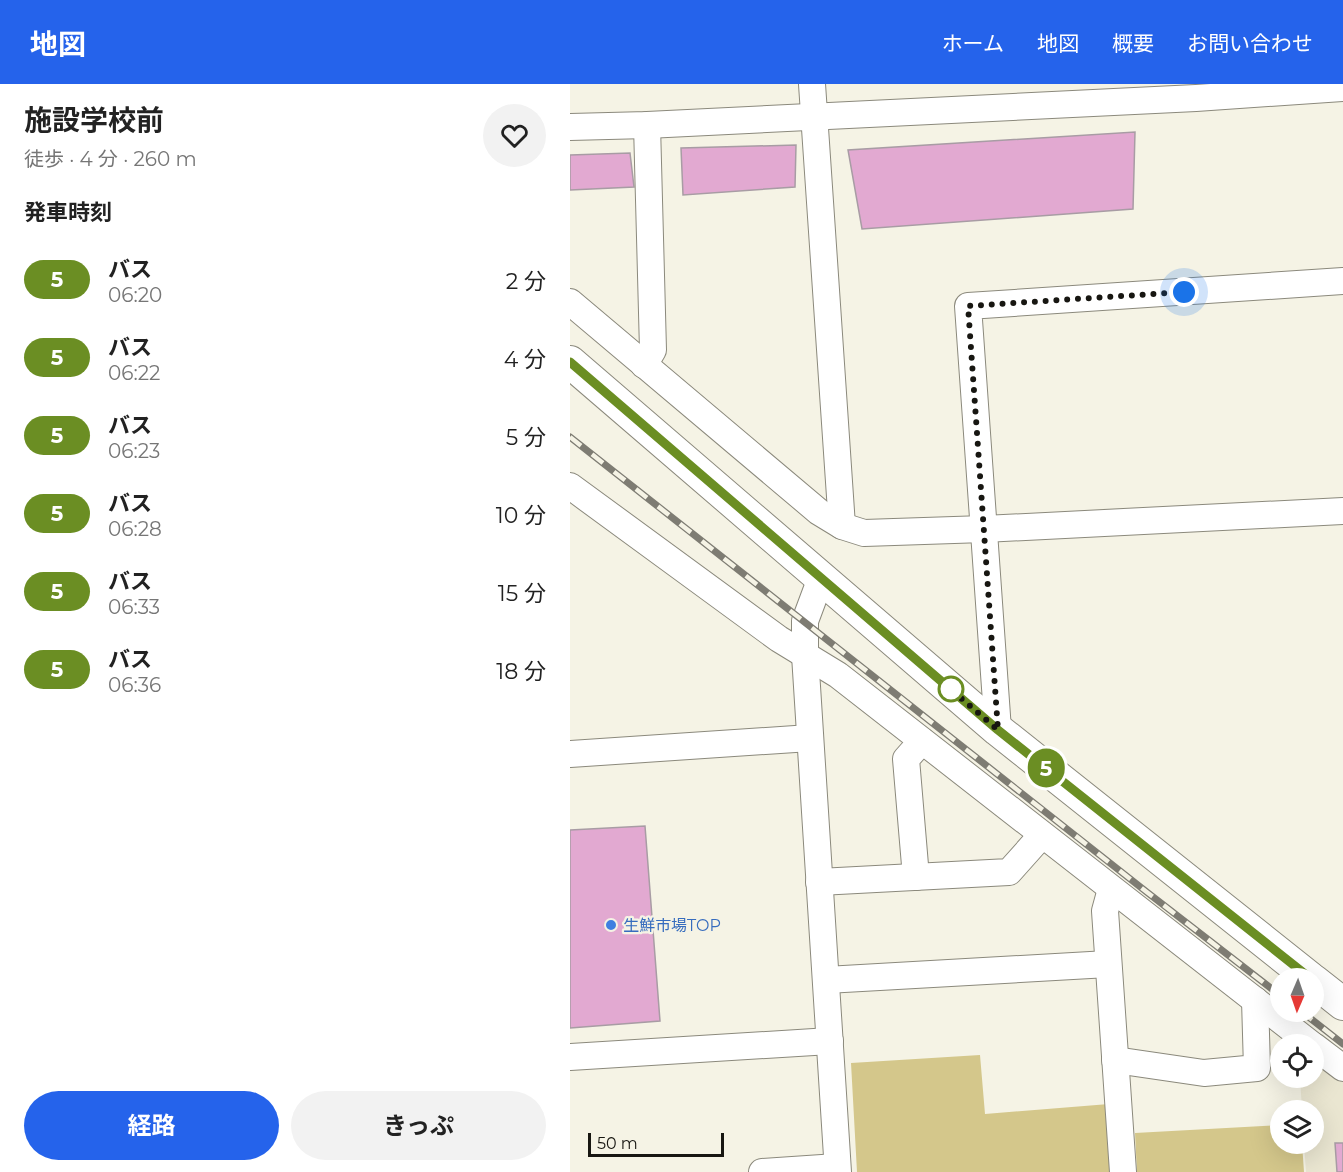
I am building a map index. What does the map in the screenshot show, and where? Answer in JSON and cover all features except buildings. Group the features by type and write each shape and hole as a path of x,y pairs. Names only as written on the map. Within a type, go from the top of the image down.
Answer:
{"main road":[{"path":"570,362 998,730 1297,968"},
{"path":"1324,989 1343,1004"}],"street":[{"path":"812,84 842,526"},
{"path":"570,127 814,117 1145,92 1343,88"},
{"path":"644,365 653,350 647,125"},
{"path":"998,730 968,306 1343,281"},
{"path":"570,302 819,512 842,526 864,533 1343,511"},
{"path":"570,486 778,639 838,675 1299,1034"},
{"path":"762,1172 838,1170 805,655 805,621 821,578"},
{"path":"570,754 810,738"},
{"path":"916,877 906,759 922,741"},
{"path":"819,882 1009,872 1042,835"},
{"path":"1111,889 1105,911 1124,1172"},
{"path":"826,980 1108,964"},
{"path":"1115,1060 1204,1073 1257,1068 1255,1000"},
{"path":"570,1057 830,1041"},
{"path":"1324,1053 1343,1068"}],"shaded area":[{"path":"980,1055 985,1114 1109,1104 1114,1172 857,1172 851,1063"},
{"path":"1324,1066 1343,1081 1343,1172 1306,1172 1305,1154 1324,1154 1324,1100 1301,1100 1301,1088 1324,1088"},
{"path":"1270,1126 1270,1154 1303,1154 1304,1172 1137,1172 1135,1133"}],"railway":[{"path":"570,437 1270,987"},
{"path":"1315,1022 1343,1044"}],"bus line":[{"name":"5","path":"570,362 998,730 1297,968"}],"place":[{"name":"生鮮市場TOP","path":"611,925"}],"route":[{"path":"951,689 948,687 998,730 968,306 1184,292"}]}
